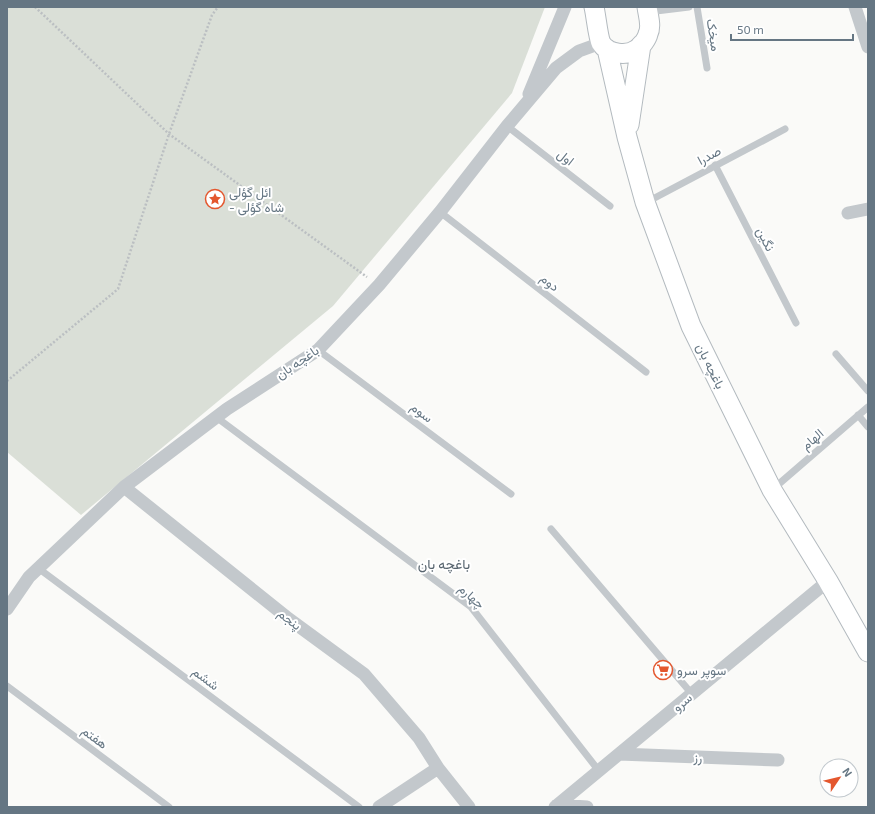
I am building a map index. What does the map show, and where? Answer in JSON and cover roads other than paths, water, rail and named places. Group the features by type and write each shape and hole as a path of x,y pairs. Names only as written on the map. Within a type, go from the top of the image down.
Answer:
{"main road":[{"name":"باغچه بان","path":"594,7 645,202 691,326 772,490 828,581"},
{"path":"604,46 620,54 630,53 638,49 649,34 650,25 647,10"},
{"path":"628,137 641,45"},
{"path":"828,581 868,625"},
{"path":"828,581 868,652"}],"street":[{"path":"525,105 565,7"},
{"path":"856,7 868,47"},
{"name":"باغچه بان","path":"7,609 34,572 124,487 216,417 318,350 379,285 440,212 507,126 556,68 579,51 604,46"},
{"path":"848,213 868,209"},
{"name":"پنجم","path":"124,487 289,619 364,674 420,738 438,768"},
{"name":"سرو","path":"556,806 828,581"},
{"name":"رز","path":"619,754 778,760"},
{"path":"379,807 438,768 469,807"},
{"path":"556,806 587,807"}],"lane":[{"path":"647,10 689,7"},
{"name":"میخک","path":"697,7 707,68"},
{"name":"اول","path":"507,126 610,206"},
{"name":"صدرا","path":"645,202 785,129"},
{"name":"نگین","path":"715,166 796,323"},
{"name":"دوم","path":"440,212 646,372"},
{"name":"سوم","path":"318,350 512,494"},
{"path":"836,354 868,391"},
{"name":"الهام","path":"772,490 868,407"},
{"path":"858,415 868,426"},
{"name":"چهارم","path":"216,417 471,607 599,771"},
{"path":"551,529 692,694"},
{"name":"ششم","path":"34,572 359,807"},
{"name":"هفتم","path":"7,686 168,807"}],"place":[{"name":"ائل گؤلی - شاه گؤلی","path":"215,199"},
{"name":"سوپر سرو","path":"663,670"}],"district":[{"name":"باغچه بان","path":"444,563"}]}
